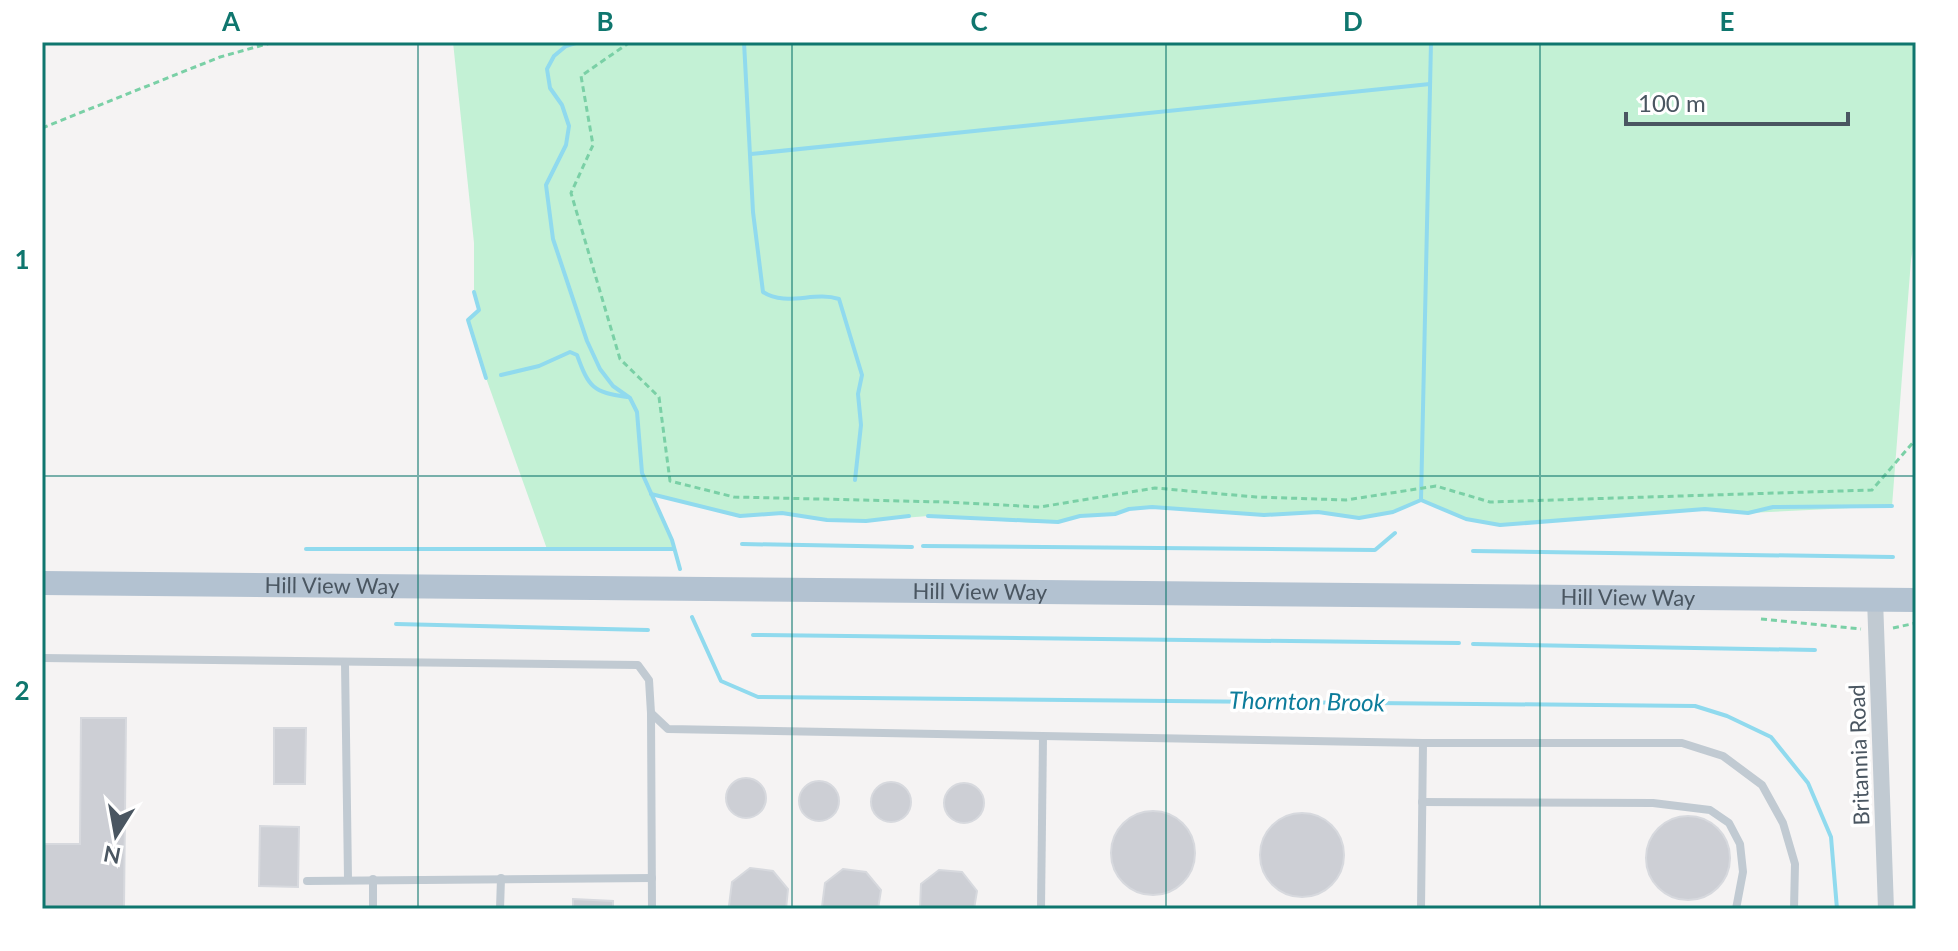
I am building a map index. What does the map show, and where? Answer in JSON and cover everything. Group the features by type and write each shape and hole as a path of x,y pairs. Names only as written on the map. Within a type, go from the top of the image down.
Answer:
{"main road":[{"name":"Hill View Way","path":"42,583 1916,600"}],"street":[{"name":"Britannia Road","path":"1875,599 1886,909"}],"lane":[{"path":"42,658 638,665 649,680 651,713 652,909"},
{"path":"345,663 348,879"},
{"path":"651,713 668,729 1423,743 1682,743 1723,756 1762,785 1783,823 1795,864 1794,909"},
{"path":"1041,909 1043,737"},
{"path":"1421,909 1423,743"},
{"path":"1422,802 1653,803 1710,810 1729,823 1740,844 1743,872 1736,909"},
{"path":"500,909 501,878"},
{"path":"307,881 652,878"},
{"path":"373,879 373,909"}],"path":[{"path":"42,128 220,57 274,42"},
{"path":"630,42 581,76 593,145 571,193 620,359 659,397 670,481 734,497 1040,507 1155,488 1256,497 1346,500 1436,486 1490,502 1872,490 1916,439"}],"green space":[{"path":"453,42 1916,42 1916,230 1892,506 1748,513 1705,509 1500,525 1466,518 1421,500 1393,512 1359,518 1318,512 1264,515 1152,507 1035,523 928,516 866,521 827,520 782,513 740,516 652,494 674,549 547,549 468,320 479,310 474,292 474,243"}],"building":[{"path":"81,718 126,718 124,907 42,907 42,844 80,844"},
{"path":"274,728 306,728 305,784 274,784"},
{"path":"746,778 760,784 766,798 760,812 746,818 732,812 726,798 732,784"},
{"path":"819,781 833,787 839,801 833,815 819,821 805,815 799,801 805,787"},
{"path":"891,782 905,788 911,802 905,816 891,822 877,816 871,802 877,788"},
{"path":"964,783 978,789 984,803 978,817 964,823 950,817 944,803 950,789"},
{"path":"1153,811 1169,814 1183,823 1192,837 1195,853 1192,869 1183,883 1169,892 1153,895 1137,892 1123,883 1114,869 1111,853 1114,837 1123,823 1137,814"},
{"path":"1302,813 1318,816 1332,825 1341,839 1344,855 1341,871 1332,885 1318,894 1302,897 1286,894 1272,885 1263,871 1260,855 1263,839 1272,825 1286,816"},
{"path":"1688,816 1704,819 1718,828 1727,842 1730,858 1727,874 1718,888 1704,897 1688,900 1672,897 1658,888 1649,874 1646,858 1649,842 1658,828 1672,819"},
{"path":"260,826 299,827 298,887 259,886"},
{"path":"750,868 773,871 788,889 786,909 732,909 729,906 732,882"},
{"path":"843,869 866,872 881,890 878,909 822,907 825,883"},
{"path":"939,870 962,872 977,891 974,909 920,909 921,884"},
{"path":"573,899 613,901 613,909 573,909"}],"waterway":[{"name":"Thornton Brook","path":"579,42 566,46 554,56 547,69 550,88 562,105 569,126 566,145 546,185 553,239 587,341 600,369 613,386 630,398 637,412 642,473 672,540 680,569"},
{"path":"744,42 753,212 763,292 791,299 839,299 862,375 858,394 861,425 855,480"},
{"path":"928,516 1058,522 1080,516 1152,507 1264,515 1318,512 1359,518 1393,512 1421,500 1431,42"},
{"path":"751,154 1430,84"},
{"path":"474,292 479,310 468,320 486,378"},
{"path":"501,375 539,366 570,352 577,355 585,375 599,390 627,397"},
{"path":"651,494 740,516 782,513 827,520 866,521 909,516"},
{"path":"1421,500 1466,519 1500,525 1705,509 1748,513 1773,507 1892,506"},
{"path":"923,546 1375,550 1395,533"},
{"path":"742,544 912,547"},
{"path":"306,549 674,549"},
{"path":"1473,551 1893,557"},
{"name":"Thornton Brook","path":"692,617 721,681 758,697 1695,706 1727,716 1771,737 1808,783 1831,837 1837,909"},
{"path":"396,624 648,630"},
{"path":"753,635 1459,643"},
{"path":"1473,644 1815,650"}]}
